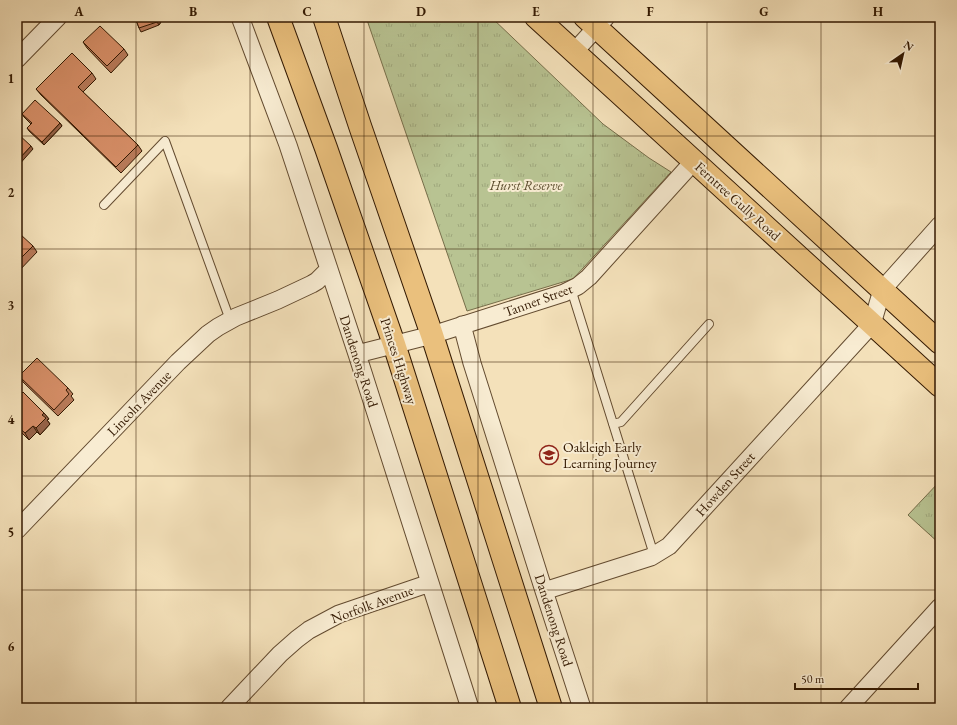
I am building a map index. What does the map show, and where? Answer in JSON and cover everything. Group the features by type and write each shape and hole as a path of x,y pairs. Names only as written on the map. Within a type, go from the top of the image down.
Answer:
{"main road":[{"name":"Princes Highway","path":"278,17 324,141 394,344 510,708"},
{"path":"324,17 432,334 551,708"},
{"name":"Ferntree Gully Road","path":"536,17 940,386"},
{"path":"596,20 940,343"}],"street":[{"path":"17,59 58,17"},
{"name":"Dandenong Road","path":"240,17 288,145 357,354 470,708"},
{"path":"574,52 596,20"},
{"name":"Tanner Street","path":"357,354 462,325 564,293 578,286 589,277 694,162"},
{"path":"872,324 882,290 940,225"},
{"name":"Lincoln Avenue","path":"17,530 191,349 208,334 230,320 312,284 329,269"},
{"name":"Lincoln Avenue","path":"278,300 315,292 337,294"},
{"name":"Howden Street","path":"544,591 651,557 668,546 872,324"},
{"name":"Dandenong Road","path":"462,325 472,363 582,708"},
{"name":"Norfolk Avenue","path":"228,708 280,654 309,630 338,614 430,583"},
{"path":"848,708 940,608"}],"lane":[{"path":"104,205 165,141 230,320"},
{"path":"571,289 654,555"},
{"path":"613,424 621,422 709,324"}],"green space":[{"name":"Hurst Reserve","path":"366,17 491,17 603,124 649,158 671,172 573,279 467,311"},
{"path":"940,481 940,544 908,515"}],"building":[{"path":"135,17 160,17 157,22 139,28"},
{"path":"100,26 124,49 107,66 83,42"},
{"path":"72,53 92,73 78,87 138,145 116,167 36,89"},
{"path":"35,100 60,123 42,142 27,128 32,123 22,114"},
{"path":"17,133 31,146 17,161"},
{"path":"20,234 33,246 17,262 17,237"},
{"path":"37,358 68,388 66,390 69,394 54,410 19,376"},
{"path":"23,392 44,413 42,415 46,418 36,428 33,426 25,433 17,426 17,396 18,397"}],"place":[{"name":"Oakleigh Early Learning Journey","path":"549,455"}]}
